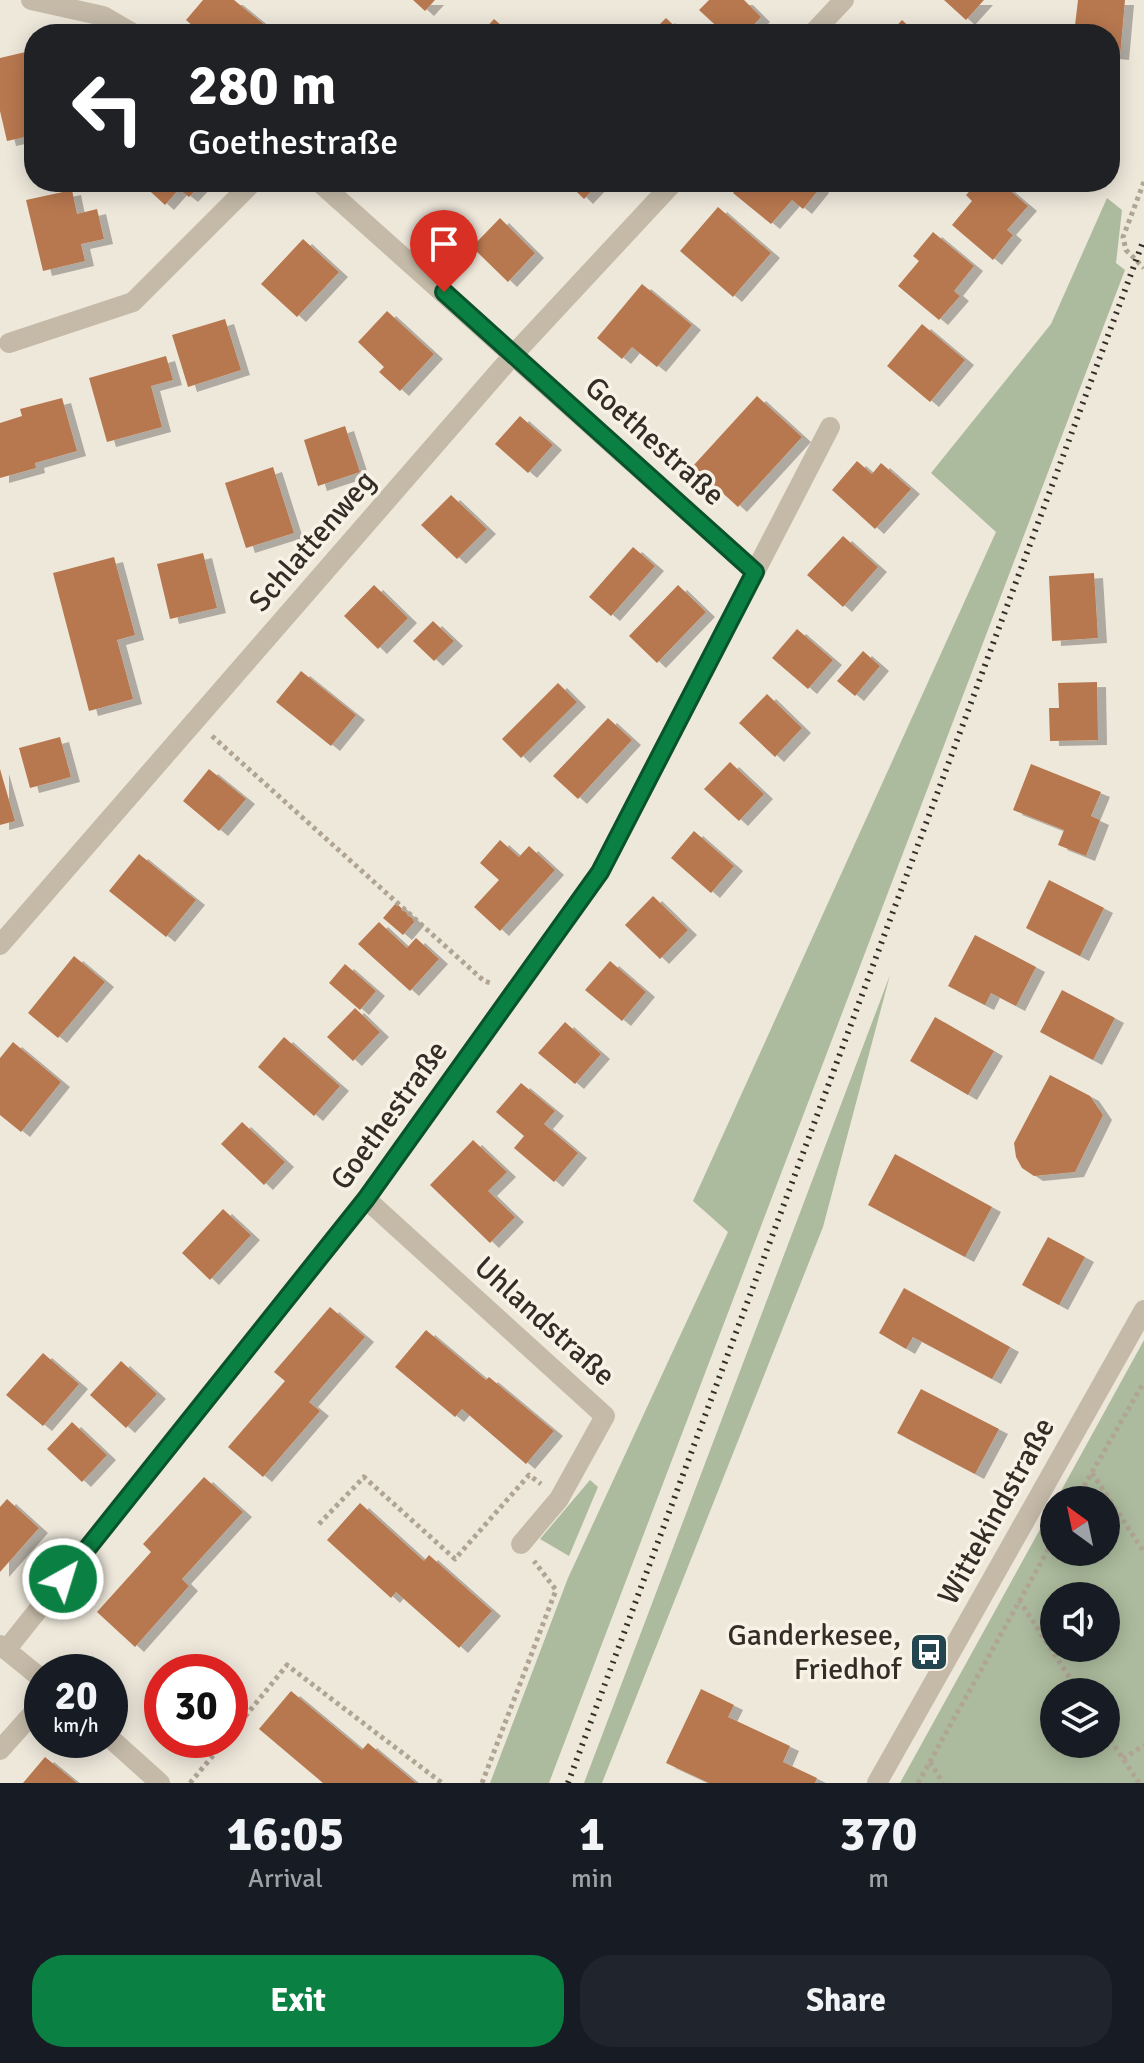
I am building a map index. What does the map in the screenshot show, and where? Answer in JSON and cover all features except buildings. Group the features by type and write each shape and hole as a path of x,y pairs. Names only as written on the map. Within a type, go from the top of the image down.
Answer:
{"street":[{"path":"31,0 103,16 117,24"},
{"path":"821,24 844,0"},
{"path":"9,343 133,302 243,192"},
{"name":"Goethestraße","path":"330,192 755,572"},
{"name":"Schlattenweg","path":"0,945 514,354 665,192"},
{"name":"Goethestraße","path":"3,1648 366,1199 600,872 830,427"},
{"name":"Uhlandstraße","path":"366,1199 605,1416 559,1499 521,1544"},
{"name":"Wittekindstraße","path":"877,1783 1144,1310"},
{"path":"3,1648 24,1665"},
{"path":"0,1750 24,1723"},
{"path":"128,1754 160,1783"}],"path":[{"path":"1144,182 1123,237 1126,250 1144,268"},
{"path":"195,721 484,981 515,991"},
{"path":"1084,1486 1144,1382"},
{"path":"1092,1472 1144,1552"},
{"path":"319,1524 364,1477 455,1559 529,1475 559,1499"},
{"path":"482,1783 556,1590 521,1544"},
{"path":"918,1783 1040,1563"},
{"path":"1019,1600 1070,1678"},
{"path":"248,1713 287,1665 442,1783"},
{"path":"1123,1759 1144,1745"},
{"path":"1120,1754 1139,1783"},
{"path":"190,1783 211,1758"},
{"path":"930,1762 943,1783"}],"green space":[{"path":"1107,198 1122,210 1116,263 1125,270 549,1783 490,1783 568,1578 728,1232 693,1201 996,532 931,473 1051,324"},
{"path":"890,975 823,1227 602,1783 584,1783"},
{"path":"1144,1340 1144,1783 900,1783 1040,1529 1040,1566 1120,1566 1120,1486 1064,1486"},
{"path":"590,1480 598,1487 569,1556 540,1539"}],"railway":[{"path":"568,1783 1144,239"}],"place":[{"name":"Ganderkesee, Friedhof","path":"929,1652"}],"route":[{"path":"63,1579 366,1199 600,872 755,572 444,292"}]}
